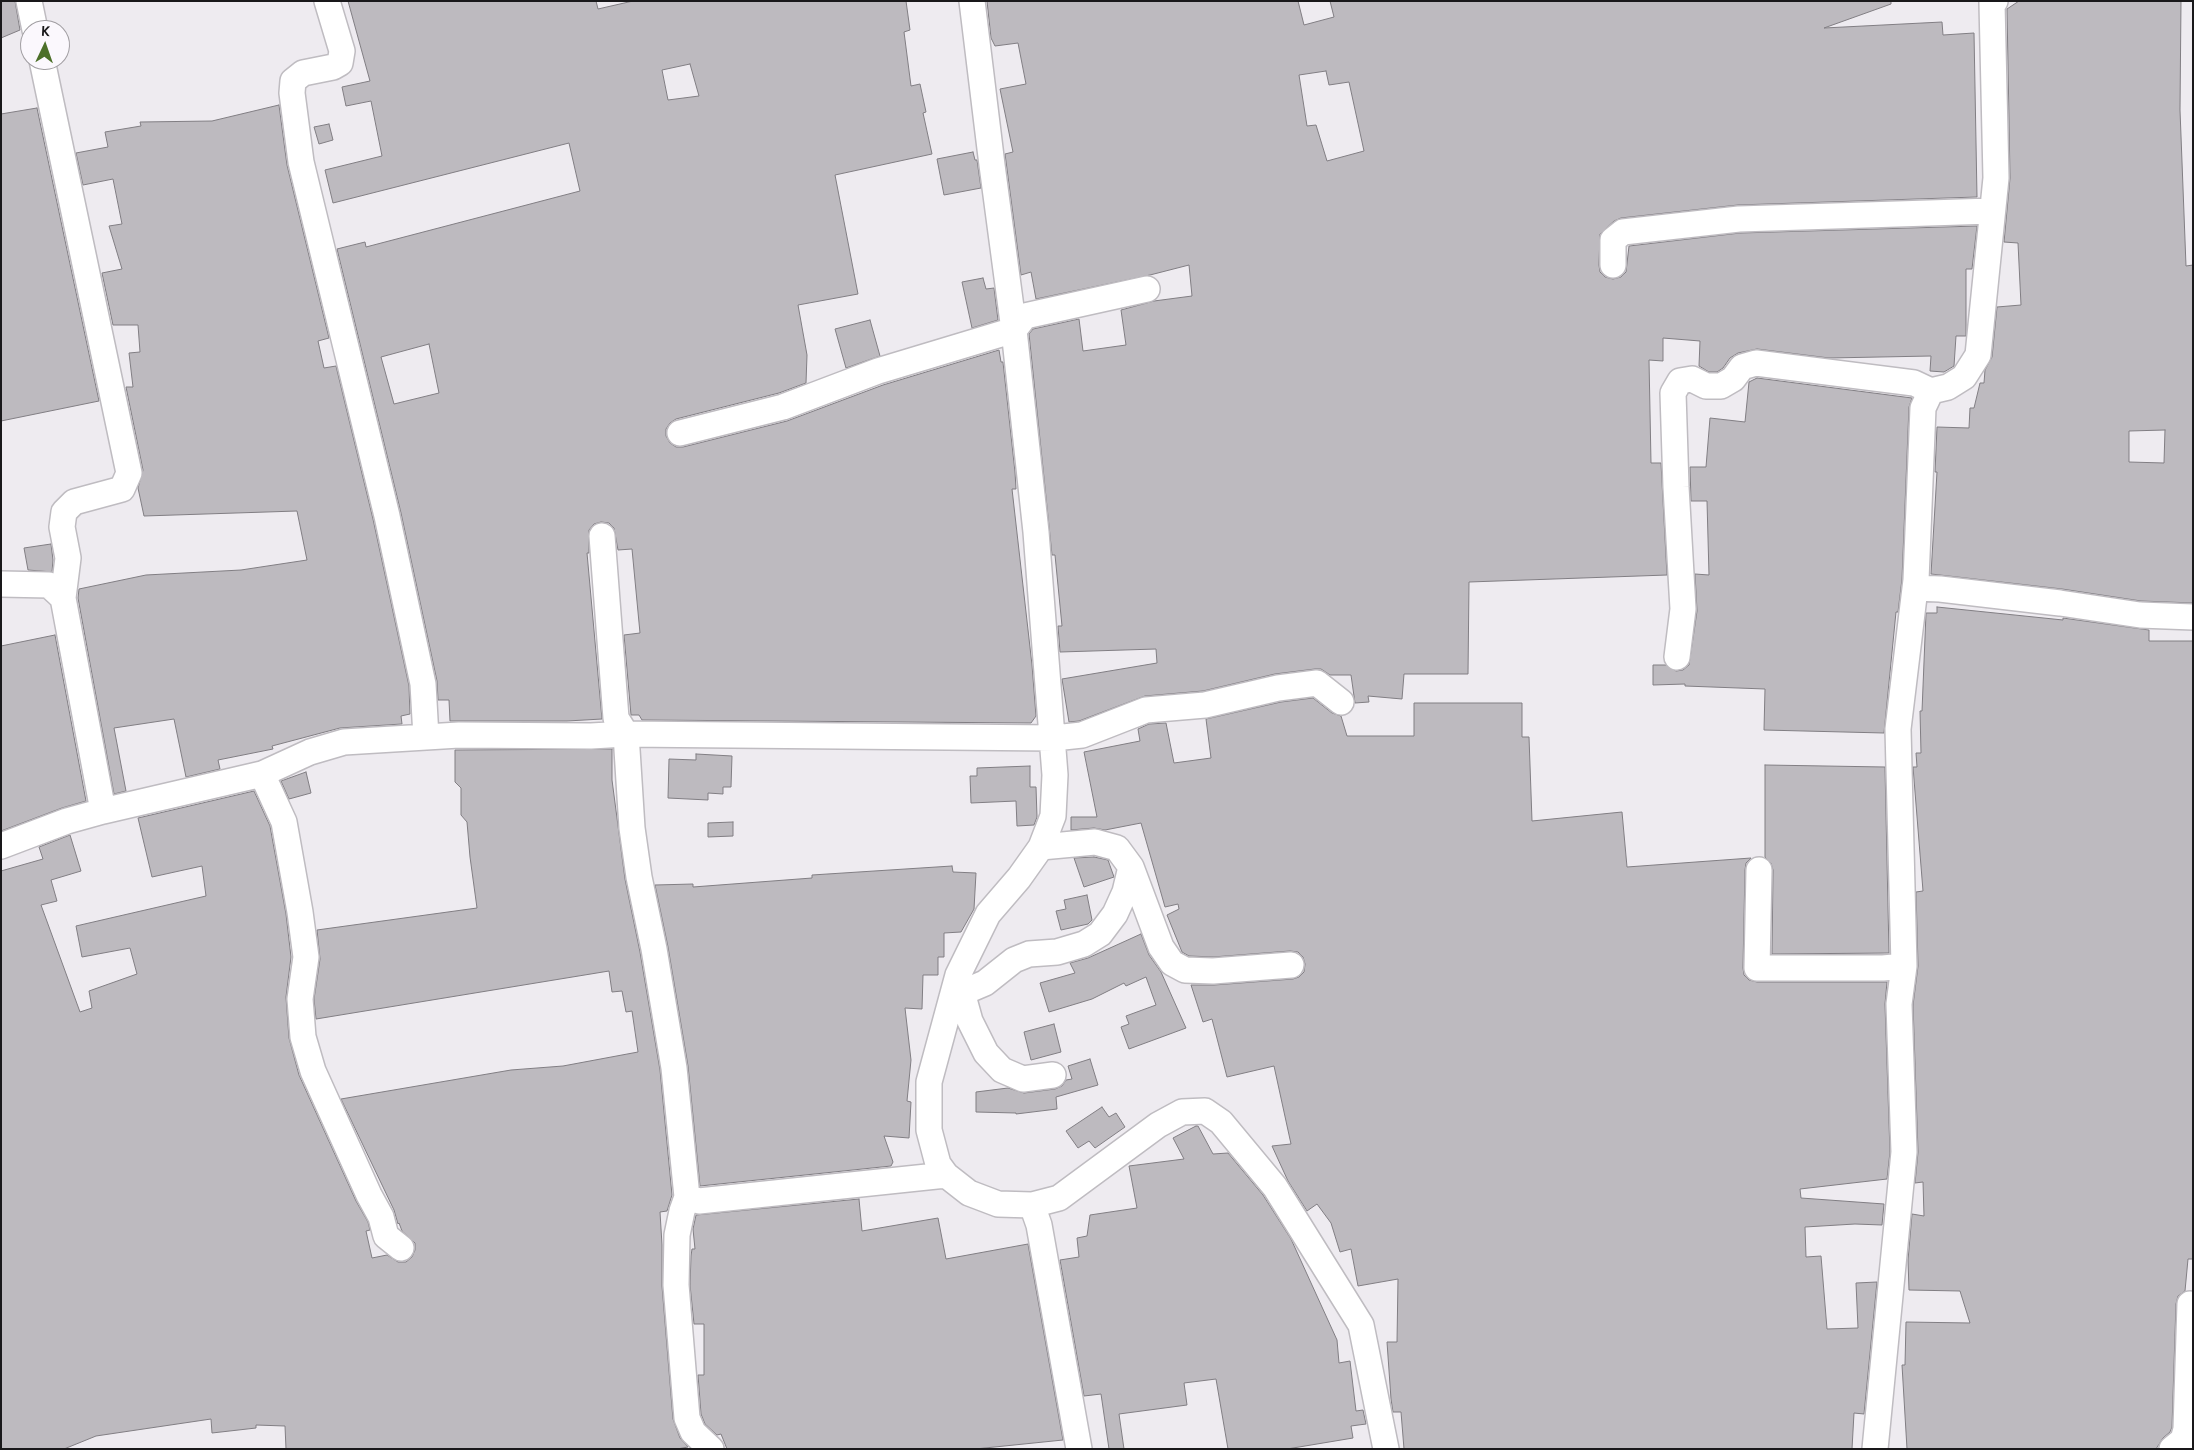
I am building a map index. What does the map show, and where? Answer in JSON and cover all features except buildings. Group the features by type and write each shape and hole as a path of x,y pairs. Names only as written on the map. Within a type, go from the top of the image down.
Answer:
{"street":[{"path":"28,1 33,20"},
{"path":"327,1 342,51 340,63 333,67 303,73 293,81 292,93 301,162 387,516 423,684 426,736"},
{"path":"972,1 1014,330 1036,532 1054,738 1055,776 1053,816 1041,847 1019,878 988,914 958,975 957,994 929,1082 929,1130 938,1164 946,1175 969,1192 998,1204 1032,1205 1059,1198 1158,1125 1182,1112 1205,1111 1221,1122 1275,1187 1361,1325 1386,1449"},
{"path":"1678,657 1683,608 1673,393 1680,381 1692,379 1706,386 1721,386 1733,380 1742,367 1756,363 1914,383 1931,391 1948,386 1964,377 1978,355 1996,178 1992,3 1995,1"},
{"path":"44,70 129,473 122,489 74,502 64,512 62,527 68,558 63,598 103,811"},
{"path":"1612,265 1613,240 1624,232 1739,219 1992,211"},
{"path":"680,433 783,407 878,371 1014,330 1025,316 1147,288"},
{"path":"1875,1449 1904,1152 1899,1004 1904,966 1898,729 1915,588 1923,408 1931,391"},
{"path":"602,536 616,718 626,734 632,828 639,877 654,949 674,1068 688,1198 682,1211 677,1235 676,1277 688,1418 693,1432 711,1449"},
{"path":"1,584 49,585 63,598"},
{"path":"1915,588 1940,589 2060,603 2140,616 2193,617"},
{"path":"1,846 67,821 103,811 262,774 310,752 344,742 459,735 591,736 626,734 1054,738 1082,735 1146,710 1205,706 1278,688 1317,683 1341,702"},
{"path":"262,774 284,822 300,912 306,956 300,999 303,1037 314,1070 368,1195 381,1217 386,1236 400,1248"},
{"path":"1041,847 1095,842 1117,848 1130,867 1161,947 1172,962 1185,970 1213,971 1291,965"},
{"path":"957,994 985,983 1014,960 1029,954 1056,952 1084,944 1100,934 1115,914 1125,892 1130,867"},
{"path":"1759,870 1757,968 1883,968 1904,966"},
{"path":"957,994 986,1053 1002,1070 1023,1079 1053,1075"},
{"path":"688,1198 699,1201 946,1175"},
{"path":"1032,1205 1039,1224 1080,1449"},
{"path":"2172,1449 2182,1440 2186,1429 2190,1304"}]}
